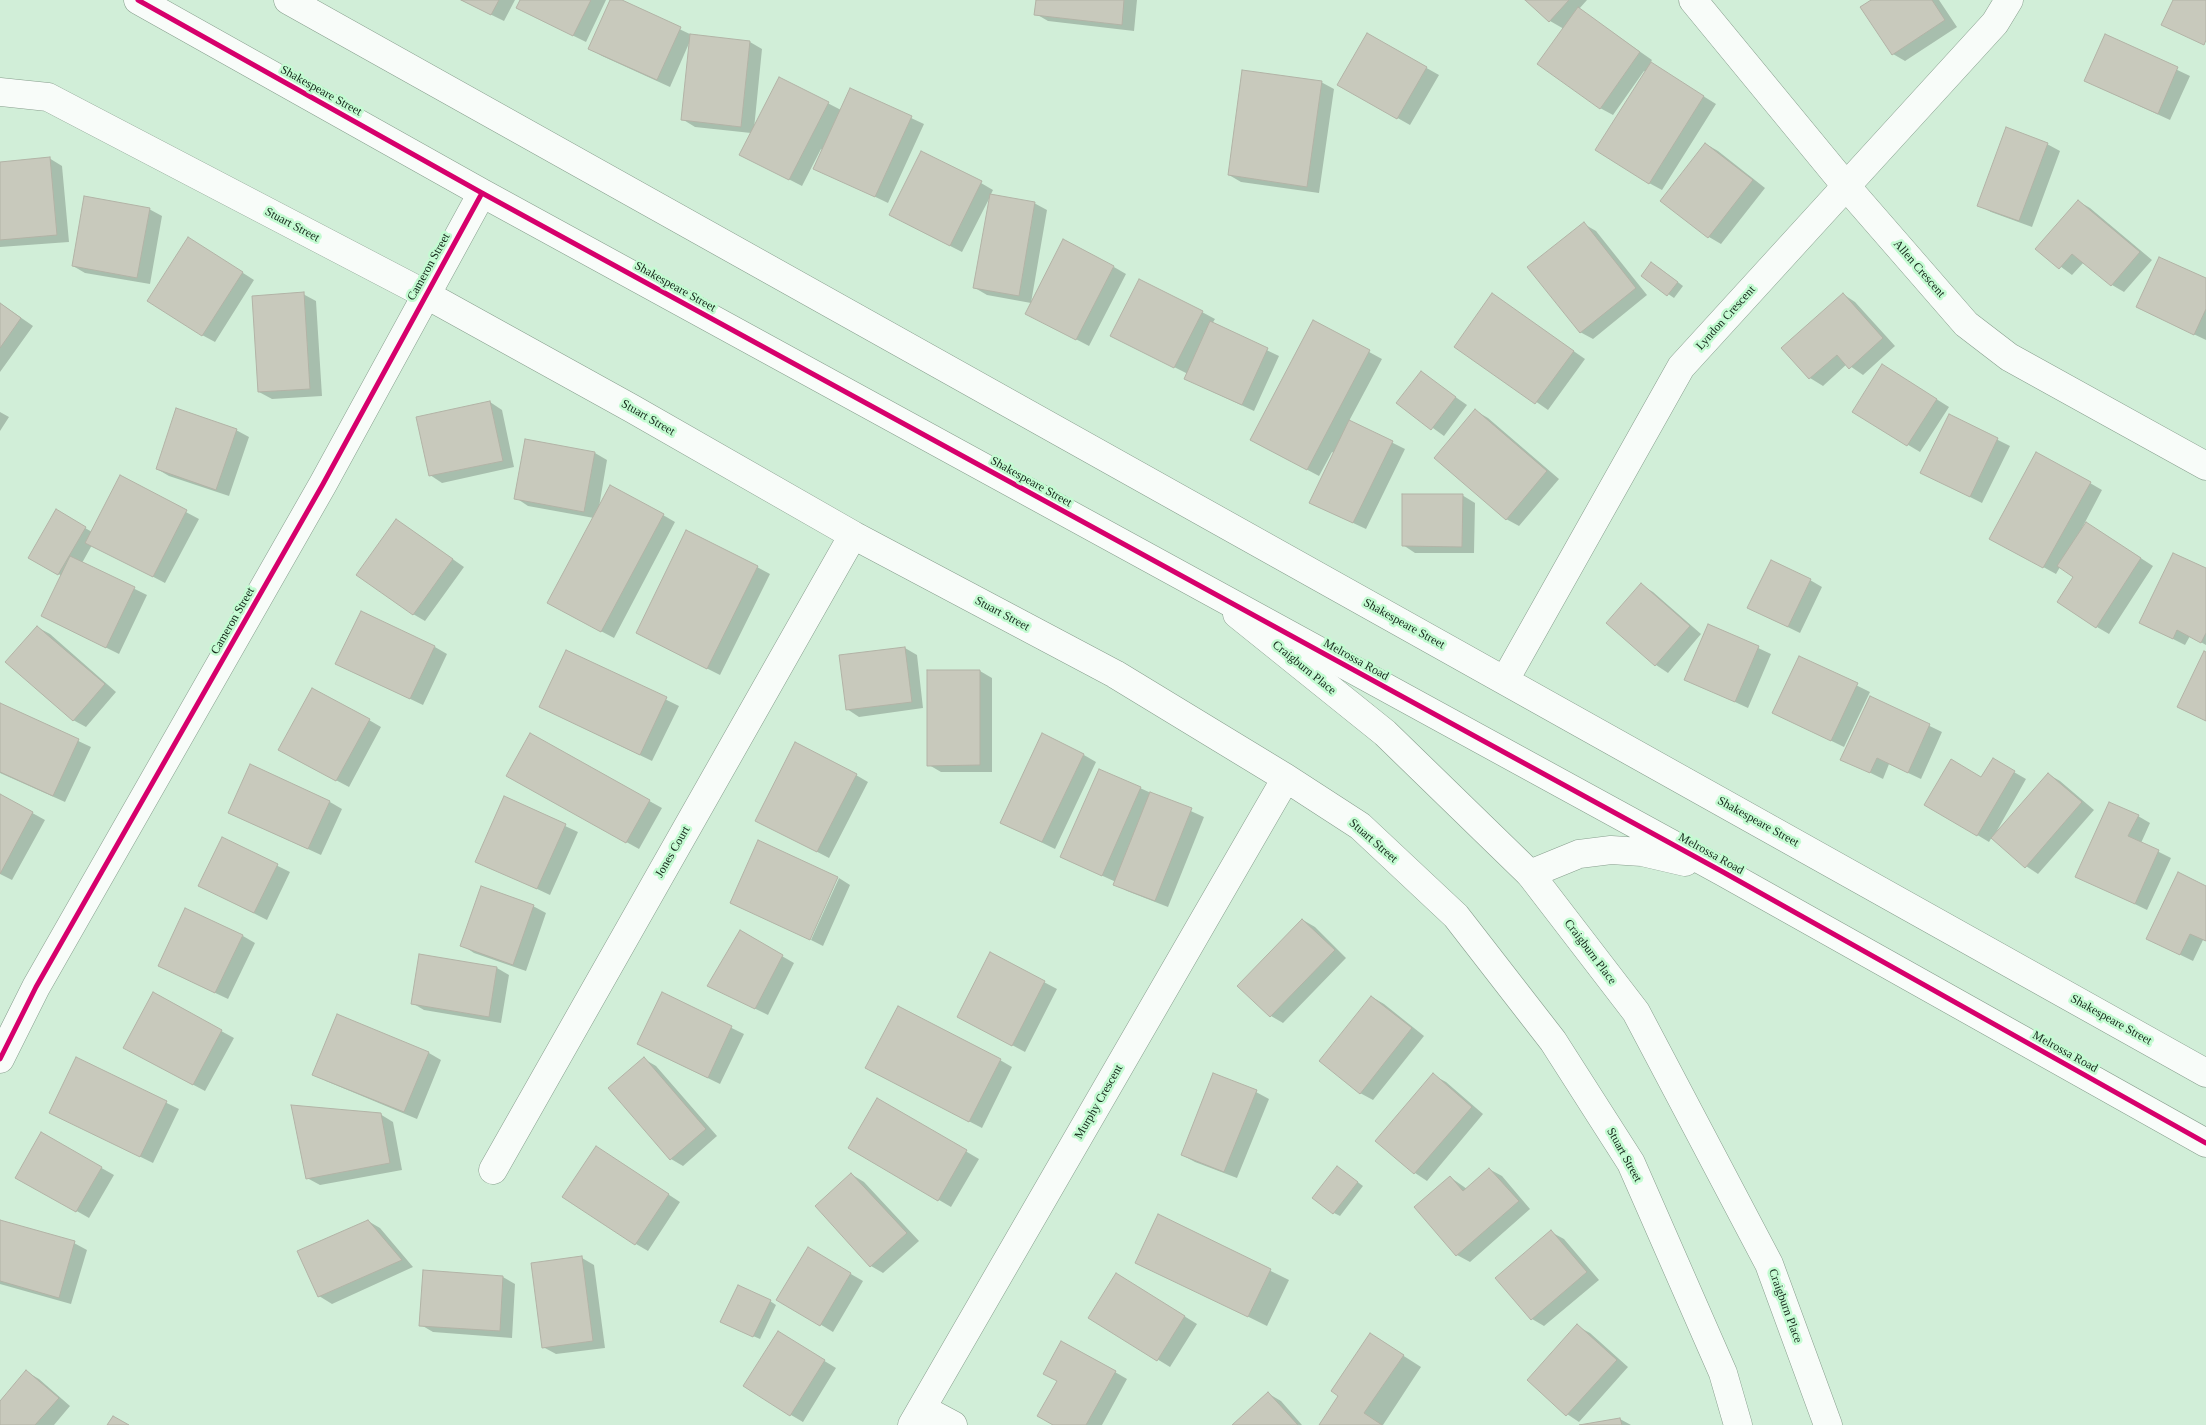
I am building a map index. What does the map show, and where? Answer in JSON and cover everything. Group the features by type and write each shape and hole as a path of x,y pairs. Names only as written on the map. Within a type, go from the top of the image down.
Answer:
{"street":[{"name":"Shakespeare Street","path":"138,0 482,193 1205,588"},
{"name":"Shakespeare Street","path":"288,0 2206,1073"},
{"name":"Allen Crescent","path":"1694,0 1846,186 1966,324 2009,357 2206,466"},
{"name":"Lyndon Crescent","path":"1505,680 1681,367 1995,23 2009,0"},
{"name":"Stuart Street","path":"0,92 48,97 425,294 631,408 853,535 1115,674 1286,778 1360,826 1456,916 1553,1041 1631,1164 1723,1373 1738,1425"},
{"name":"Cameron Street","path":"0,1059 36,987 318,493 425,294 482,193"},
{"name":"Jones Court","path":"493,1170 853,535"},
{"name":"Melrossa Road","path":"1205,588 1723,872 2206,1142"},
{"name":"Craigburn Place","path":"1205,588 1386,733 1530,874 1636,1012 1769,1264 1828,1425"},
{"name":"Murphy Crescent","path":"918,1417 1286,778"},
{"path":"1530,874 1580,854 1611,850 1642,852 1723,872"},
{"path":"918,1417 953,1425"}],"building":[{"path":"461,0 499,0 491,15"},
{"path":"520,0 591,0 573,36 516,8"},
{"path":"610,0 622,0 681,27 657,80 588,49"},
{"path":"1036,0 1124,0 1122,25 1034,15"},
{"path":"1525,0 1569,0 1549,22"},
{"path":"1871,0 1932,0 1945,20 1892,55 1860,7"},
{"path":"2173,0 2206,0 2206,40 2204,45 2161,25"},
{"path":"1578,7 1640,52 1600,109 1537,64"},
{"path":"1367,33 1427,67 1397,119 1337,85"},
{"path":"690,34 750,41 741,127 681,120"},
{"path":"2105,34 2178,67 2158,114 2084,81"},
{"path":"1651,62 1704,96 1649,184 1595,150"},
{"path":"1242,70 1322,81 1307,187 1228,175"},
{"path":"779,77 829,102 789,180 739,155"},
{"path":"850,88 912,116 875,197 813,169"},
{"path":"2006,127 2048,143 2019,221 1977,206"},
{"path":"1705,143 1753,180 1708,238 1660,201"},
{"path":"921,151 982,181 950,246 889,215"},
{"path":"50,157 57,235 0,240 0,162"},
{"path":"990,194 1035,202 1019,296 973,288"},
{"path":"84,196 150,208 137,278 72,266"},
{"path":"2078,200 2140,252 2111,286 2072,254 2059,269 2035,249"},
{"path":"1584,222 1636,288 1580,333 1527,267"},
{"path":"188,237 243,272 202,336 147,301"},
{"path":"1063,239 1114,266 1076,340 1025,314"},
{"path":"2159,257 2206,278 2206,309 2194,335 2136,307"},
{"path":"1651,262 1678,282 1667,296 1641,276"},
{"path":"1139,279 1203,311 1174,368 1110,336"},
{"path":"304,292 310,389 258,392 252,296"},
{"path":"1492,293 1574,351 1535,404 1454,347"},
{"path":"1843,293 1883,338 1849,369 1837,355 1809,379 1781,348"},
{"path":"0,303 21,318 0,348"},
{"path":"1313,320 1370,350 1307,470 1250,440"},
{"path":"1210,321 1268,348 1242,405 1184,379"},
{"path":"1882,364 1937,399 1907,446 1852,412"},
{"path":"1421,371 1456,397 1431,430 1396,403"},
{"path":"490,401 503,461 429,476 416,417"},
{"path":"176,408 237,429 216,490 156,469"},
{"path":"1475,409 1547,471 1506,520 1434,458"},
{"path":"1949,414 1998,438 1970,497 1920,473"},
{"path":"1349,420 1393,441 1353,523 1309,503"},
{"path":"525,439 595,452 584,512 514,499"},
{"path":"2036,452 2091,482 2043,568 1989,539"},
{"path":"120,475 187,510 153,577 85,543"},
{"path":"610,485 664,514 601,632 547,603"},
{"path":"1402,494 1463,494 1462,547 1402,546"},
{"path":"56,509 86,527 58,575 28,558"},
{"path":"396,519 453,559 413,615 356,575"},
{"path":"2086,522 2141,558 2096,628 2057,602 2073,577 2057,566"},
{"path":"686,530 758,566 707,669 636,633"},
{"path":"2173,553 2206,568 2206,633 2201,643 2177,630 2173,639 2139,623"},
{"path":"70,556 135,587 106,648 41,616"},
{"path":"1771,560 1811,579 1788,627 1747,608"},
{"path":"1641,583 1690,626 1655,666 1606,623"},
{"path":"361,611 435,646 410,699 335,664"},
{"path":"1708,624 1759,646 1735,702 1684,680"},
{"path":"37,626 105,684 73,721 5,662"},
{"path":"905,647 912,702 846,710 839,655"},
{"path":"566,650 667,697 640,755 539,707"},
{"path":"2204,651 2206,652 2206,721 2177,707"},
{"path":"1799,656 1858,683 1831,741 1772,713"},
{"path":"927,670 980,670 980,765 927,766"},
{"path":"312,688 370,719 336,781 278,750"},
{"path":"1870,696 1930,724 1908,773 1877,758 1870,773 1840,760"},
{"path":"0,703 79,739 53,796 0,772"},
{"path":"530,733 650,800 626,843 506,776"},
{"path":"1042,733 1084,754 1042,842 1000,823"},
{"path":"795,742 857,774 817,852 755,821"},
{"path":"1993,758 2015,771 1977,836 1924,805 1951,759 1981,777"},
{"path":"250,764 330,801 308,849 228,813"},
{"path":"1099,769 1141,787 1102,876 1060,857"},
{"path":"2048,773 2082,802 2025,868 1991,838"},
{"path":"1150,792 1192,808 1155,901 1113,885"},
{"path":"0,794 33,812 0,874"},
{"path":"504,796 566,824 537,889 475,862"},
{"path":"2109,802 2139,815 2128,836 2159,850 2135,904 2075,877"},
{"path":"222,837 278,864 254,913 198,886"},
{"path":"758,840 838,877 810,940 730,903"},
{"path":"2178,872 2206,886 2206,941 2190,934 2180,955 2146,939"},
{"path":"481,886 534,905 513,965 460,946"},
{"path":"185,908 243,935 215,993 158,966"},
{"path":"1302,919 1335,950 1270,1017 1237,986"},
{"path":"740,930 783,955 755,1009 707,986"},
{"path":"990,952 1045,981 1012,1046 957,1017"},
{"path":"419,954 497,967 489,1017 411,1004"},
{"path":"153,992 222,1030 193,1085 123,1048"},
{"path":"662,992 732,1026 708,1078 637,1044"},
{"path":"1371,996 1412,1028 1360,1094 1319,1061"},
{"path":"898,1006 1001,1059 969,1122 865,1068"},
{"path":"337,1014 429,1052 404,1112 312,1075"},
{"path":"76,1057 167,1101 140,1157 49,1113"},
{"path":"644,1057 706,1129 670,1160 608,1088"},
{"path":"1213,1073 1257,1090 1224,1172 1181,1155"},
{"path":"1433,1073 1472,1107 1414,1174 1375,1141"},
{"path":"877,1098 967,1150 938,1201 848,1148"},
{"path":"291,1105 381,1113 390,1163 306,1179"},
{"path":"41,1132 102,1167 76,1212 15,1178"},
{"path":"596,1146 669,1194 635,1245 562,1197"},
{"path":"1337,1166 1358,1182 1333,1214 1312,1198"},
{"path":"1489,1168 1519,1201 1456,1256 1414,1207 1450,1176 1463,1191"},
{"path":"851,1173 907,1233 870,1267 815,1206"},
{"path":"1158,1214 1271,1269 1248,1317 1135,1263"},
{"path":"0,1220 75,1241 59,1298 0,1281"},
{"path":"368,1220 402,1260 318,1297 297,1251"},
{"path":"1551,1230 1587,1272 1531,1320 1495,1278"},
{"path":"808,1247 851,1273 820,1326 776,1300"},
{"path":"582,1256 593,1341 542,1348 531,1263"},
{"path":"423,1270 503,1276 500,1331 419,1326"},
{"path":"1116,1273 1185,1316 1157,1361 1088,1318"},
{"path":"738,1285 771,1300 753,1337 720,1322"},
{"path":"1577,1324 1617,1360 1566,1416 1527,1380"},
{"path":"778,1331 825,1360 790,1416 743,1386"},
{"path":"1370,1333 1404,1355 1364,1413 1382,1425 1319,1425 1338,1396 1331,1391"},
{"path":"1061,1341 1116,1371 1086,1425 1053,1425 1037,1416 1057,1381 1043,1374"},
{"path":"26,1370 59,1398 35,1425 0,1425 0,1401"},
{"path":"1268,1392 1298,1425 1232,1425"},
{"path":"113,1416 129,1425 107,1425"},
{"path":"1620,1418 1622,1425 1579,1425"}],"cycle path":[{"path":"138,0 482,193 1723,872 2206,1143"},
{"path":"0,1059 36,987 323,484 482,193"}]}
